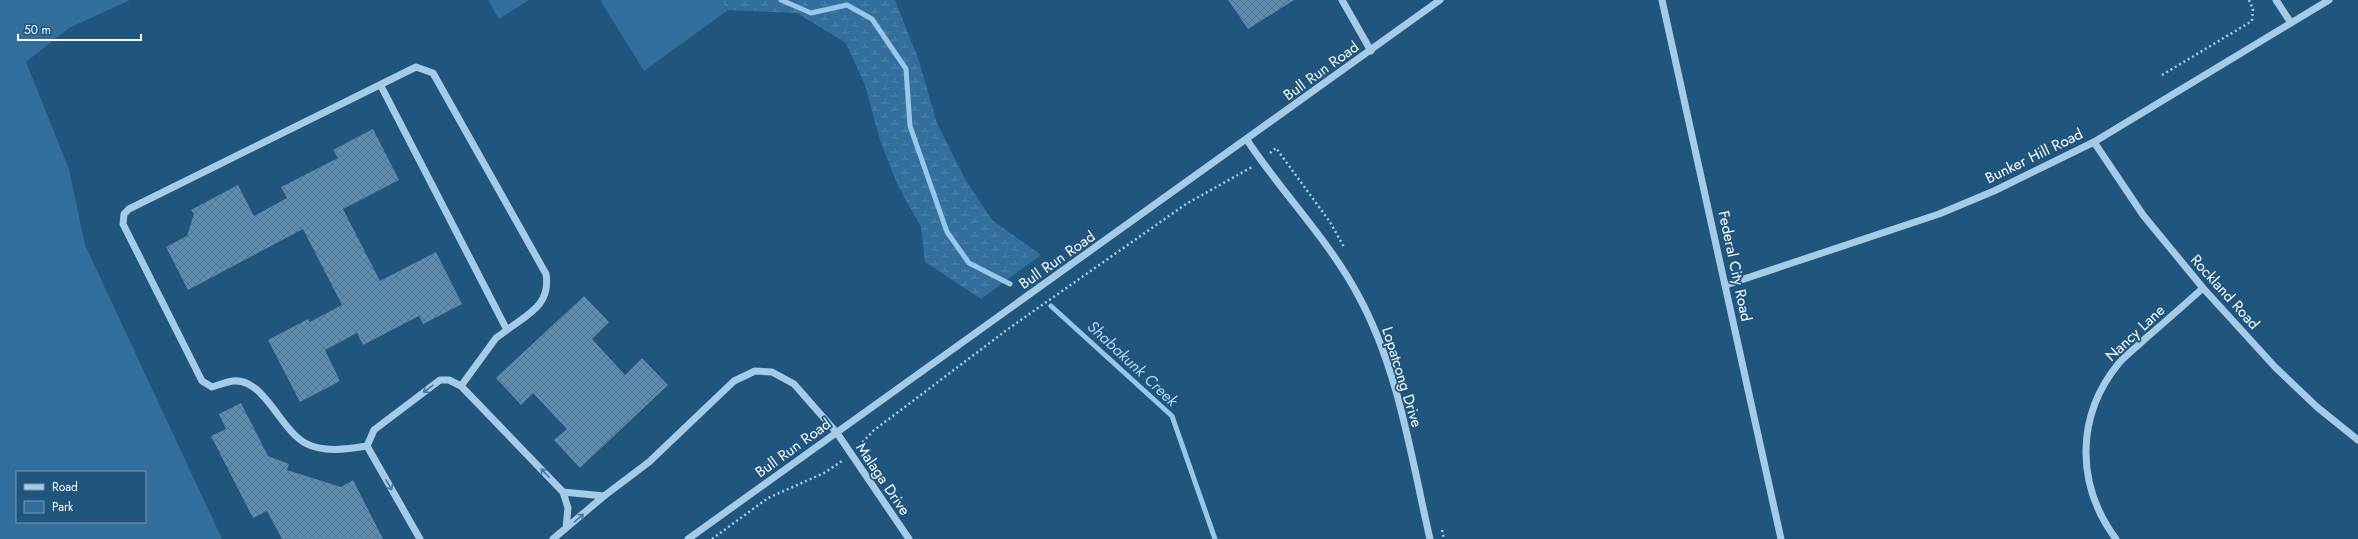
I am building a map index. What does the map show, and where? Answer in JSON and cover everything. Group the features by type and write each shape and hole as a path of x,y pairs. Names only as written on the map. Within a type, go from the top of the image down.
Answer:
{"street":[{"path":"1342,0 1371,51"},
{"name":"Bull Run Road","path":"688,539 1247,140 1440,0"},
{"name":"Federal City Road","path":"1662,0 1726,284 1781,539"},
{"path":"2276,0 2291,23"},
{"name":"Bunker Hill Road","path":"1726,284 1939,214 1994,191 2094,142 2329,0"},
{"path":"368,446 339,451 305,443 290,432 259,389 234,381 212,387 202,381 123,224 124,214 129,208 416,68 424,68 433,73 546,274 548,284 545,298 539,306 496,338 461,386"},
{"path":"381,86 507,330"},
{"name":"Lopatcong Drive","path":"1247,140 1260,160 1336,258 1358,294 1374,326 1396,392 1430,539"},
{"name":"Rockland Road","path":"2094,142 2143,215 2203,288 2275,367 2317,407 2358,440"},
{"name":"Nancy Lane","path":"2116,539 2096,508 2089,486 2085,463 2085,439 2089,418 2096,398 2106,380 2120,361 2203,288"},
{"name":"Malaga Drive","path":"553,539 604,496 649,462 734,381 755,371 772,372 794,384 837,433 851,456 909,539"},
{"path":"420,539 368,446 374,430 440,380 449,380 461,386 563,492 568,508 566,528"},
{"path":"563,492 604,496"}],"path":[{"path":"2162,75 2252,21 2253,9 2249,0"},
{"path":"712,539 768,498 824,473 851,456 873,431 1008,329 1186,204 1236,177 1276,148 1330,222 1346,250"},
{"path":"1440,524 1444,539"}],"green space":[{"path":"0,0 130,0 69,28 26,62 69,169 85,245 222,539 0,539"},
{"path":"488,0 529,0 499,19"},
{"path":"600,0 721,0 728,10 644,71"},
{"path":"721,0 895,0 919,61 937,123 965,179 992,220 1041,255 981,299 925,262 921,227 898,186 880,140 865,85 846,43 797,13 728,10"}],"building":[{"path":"1228,0 1294,0 1248,29"},
{"path":"373,129 399,180 343,209 380,281 436,252 462,304 423,324 419,316 363,345 357,333 325,350 340,381 300,402 268,340 308,319 310,322 342,305 303,229 188,290 166,247 187,236 194,214 191,210 238,185 254,216 287,198 281,187 338,158 333,150"},
{"path":"584,296 609,322 592,339 625,375 642,358 668,385 580,468 554,440 567,429 533,393 521,405 496,378"},
{"path":"241,403 268,456 289,464 287,470 341,487 353,480 383,539 282,539 267,511 253,518 211,436 226,429 219,414"}],"waterway":[{"name":"Shabakunk Creek","path":"781,0 811,13 847,5 872,19 906,69 910,126 947,232 969,263 1010,284"},
{"name":"Shabakunk Creek","path":"1051,306 1172,416 1215,539"}]}
